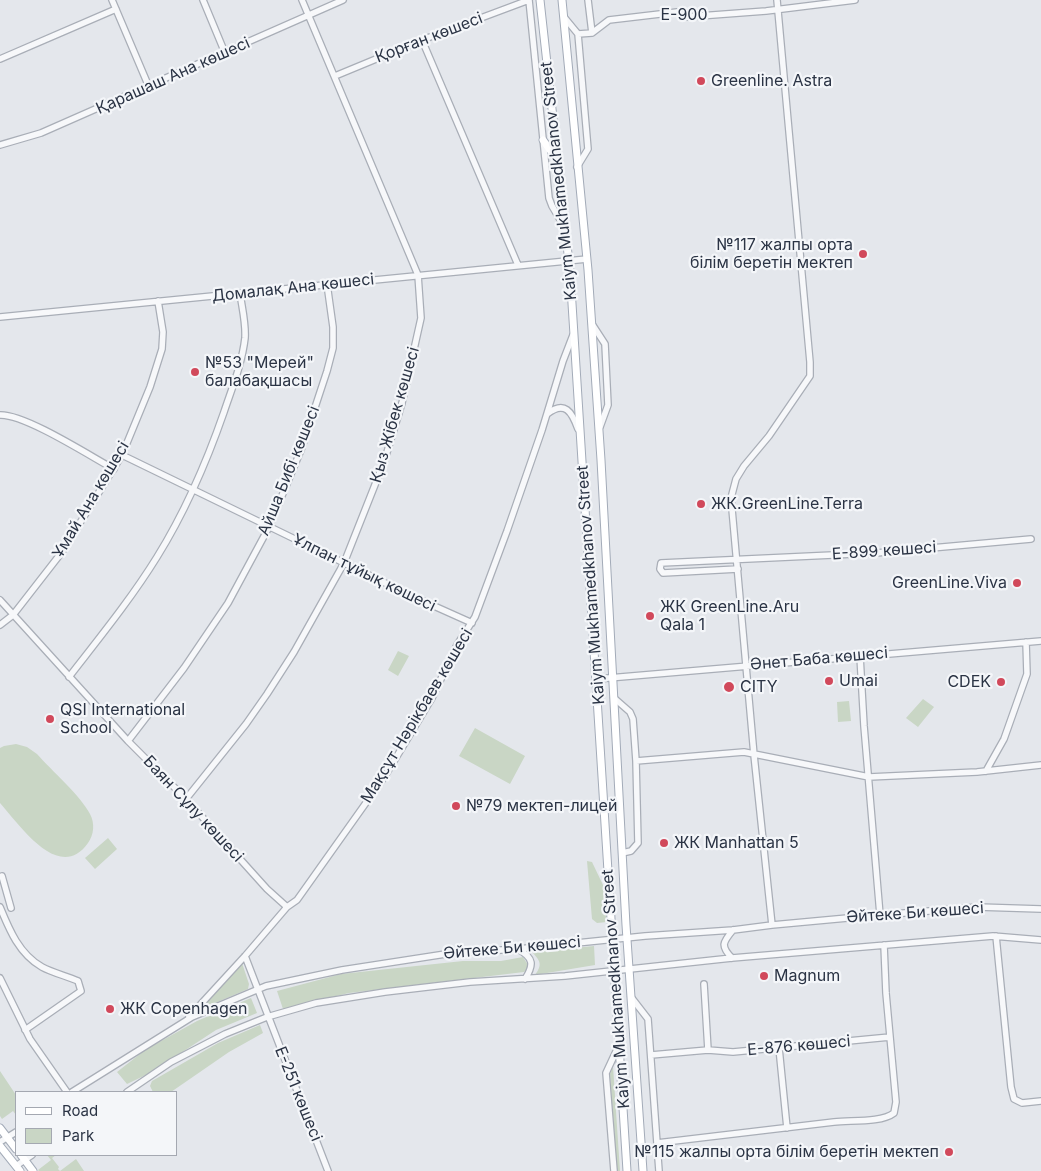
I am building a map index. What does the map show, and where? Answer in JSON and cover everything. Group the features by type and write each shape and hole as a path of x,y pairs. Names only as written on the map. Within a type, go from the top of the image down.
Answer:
{"main road":[{"name":"Kaiym Mukhamedkhanov Street","path":"540,0 569,260 627,1171"},
{"name":"Kaiym Mukhamedkhanov Street","path":"562,0 586,259 599,429 622,853 643,1171"},
{"path":"543,140 558,160"},
{"path":"0,1128 15,1148"},
{"path":"0,1144 18,1169"},
{"path":"23,1157 34,1171"}],"street":[{"path":"112,0 150,87"},
{"path":"202,0 225,53"},
{"name":"Қыз Жібек көшесі","path":"186,798 246,724 267,694 294,652 344,563 384,462 402,403 421,318 418,275 302,0"},
{"name":"Қарашаш Ана көшесі","path":"0,145 42,133 150,87 343,0"},
{"name":"Қорған көшесі","path":"335,76 422,40 529,0 549,198 566,229"},
{"path":"588,0 592,33"},
{"path":"772,925 754,755 731,498 736,480 744,466 769,436 810,376 776,0"},
{"name":"E-900","path":"578,34 592,33 609,20 677,12 686,17 777,10 855,0"},
{"path":"0,59 116,9"},
{"path":"564,16 578,34 588,149 577,167"},
{"path":"422,40 518,265"},
{"name":"Домалақ Ана көшесі","path":"0,317 586,259"},
{"name":"Айша Бибі көшесі","path":"128,741 184,668 228,603 269,527 300,450 333,348 332,320 327,284"},
{"path":"70,676 132,595 158,556 193,488 216,434 236,378 242,354 245,338 240,293"},
{"name":"Ұмай Ана көшесі","path":"0,625 13,615 62,552 122,455 150,387 162,349 163,332 158,301"},
{"path":"591,322 605,344 608,406 599,429"},
{"name":"Мақсұт Нәрікбаев көшесі","path":"186,1021 287,907 297,900 386,776 432,698 457,645 472,623 507,531 563,361 574,334"},
{"path":"547,414 554,408 563,408 572,413 581,436"},
{"path":"0,415 18,418 32,424 114,469"},
{"name":"Ұлпан тұйық көшесі","path":"122,455 414,597 472,623"},
{"name":"Е-899 көшесі","path":"738,569 663,573 660,569 661,563 876,553 1031,539"},
{"name":"Баян Сұлу көшесі","path":"0,600 128,741 186,798 267,889 287,907"},
{"name":"Әнет Баба көшесі","path":"597,679 1041,641"},
{"path":"986,771 1004,739 1027,674 1026,642"},
{"path":"860,656 880,915"},
{"path":"614,698 630,712 633,719 636,760 638,843 630,851 622,853"},
{"path":"636,760 744,752 868,777 986,771 1041,765"},
{"path":"2,876 11,908"},
{"path":"0,907 10,932 24,952 42,966 78,981 81,991 25,1030"},
{"name":"Әйтеке Би көшесі","path":"82,1089 186,1021 266,986 342,970 426,956 518,949 627,937 733,930 978,907 1041,909"},
{"path":"732,958 726,952 724,946 726,938 733,930"},
{"path":"996,936 1011,1087 1014,1099 1022,1103 1041,1101"},
{"name":"Әйтеке Би көшесі","path":"128,1091 171,1062 225,1034 268,1017 316,1003 377,993 470,982 525,979 732,958 996,936 1041,940"},
{"path":"657,1143 878,1119 888,1117 894,1113 896,1102 885,985 884,945"},
{"path":"518,949 529,957 532,964 525,979"},
{"name":"Е-251 көшесі","path":"245,956 328,1171"},
{"path":"0,978 25,1030 66,1091"},
{"path":"704,984 708,1050"},
{"path":"631,997 648,1019 659,1171"},
{"name":"Е-876 көшесі","path":"651,1055 708,1050 733,1052 890,1037"},
{"path":"614,1171 606,1073 619,1044"},
{"path":"779,1048 786,1128"},
{"path":"0,1144 15,1133"},
{"path":"18,1169 23,1157"}],"green space":[{"path":"398,651 409,656 398,676 388,670"},
{"path":"923,699 934,707 918,727 906,718"},
{"path":"849,701 851,721 838,722 837,702"},
{"path":"475,728 525,756 510,784 459,756"},
{"path":"16,744 27,747 37,754 73,791 90,814 93,825 92,836 77,854 65,857 52,854 29,836 0,803 0,748"},
{"path":"108,838 117,849 95,869 85,858"},
{"path":"587,861 592,862 603,885 607,922 597,923 592,919"},
{"path":"594,946 595,965 535,975 540,963 532,952"},
{"path":"523,957 528,965 524,972 349,993 283,1009 277,991 341,974 463,961 501,961"},
{"path":"242,963 249,984 248,989 201,1009"},
{"path":"251,998 257,1013 216,1030 152,1072 127,1084 117,1072 145,1050 197,1021"},
{"path":"260,1025 263,1033 229,1052 172,1091 152,1091 150,1086 152,1081 218,1043"},
{"path":"613,1066 620,1171 617,1171 610,1074"},
{"path":"0,1071 15,1094 15,1114 13,1111 2,1119 0,1116"},
{"path":"48,1156 55,1156 52,1158 60,1171 38,1170 51,1160"},
{"path":"76,1159 84,1171 60,1171"}],"place":[{"name":"Greenline. Astra","path":"701,81"},
{"name":"№117 жалпы орта білім беретін мектеп","path":"863,254"},
{"name":"№53 \"Мерей\" балабақшасы","path":"195,372"},
{"name":"ЖК.GreenLine.Terra","path":"701,504"},
{"name":"GreenLine.Viva","path":"1017,583"},
{"name":"ЖК GreenLine.Aru Qala 1","path":"650,616"},
{"name":"Umai","path":"829,681"},
{"name":"CDEK","path":"1001,682"},
{"name":"CITY","path":"729,687"},
{"name":"QSI International School","path":"50,719"},
{"name":"№79 мектеп-лицей","path":"456,806"},
{"name":"ЖК Manhattan 5","path":"664,843"},
{"name":"Magnum","path":"764,976"},
{"name":"ЖК Copenhagen","path":"110,1009"},
{"name":"№115 жалпы орта білім беретін мектеп","path":"949,1152"}]}
